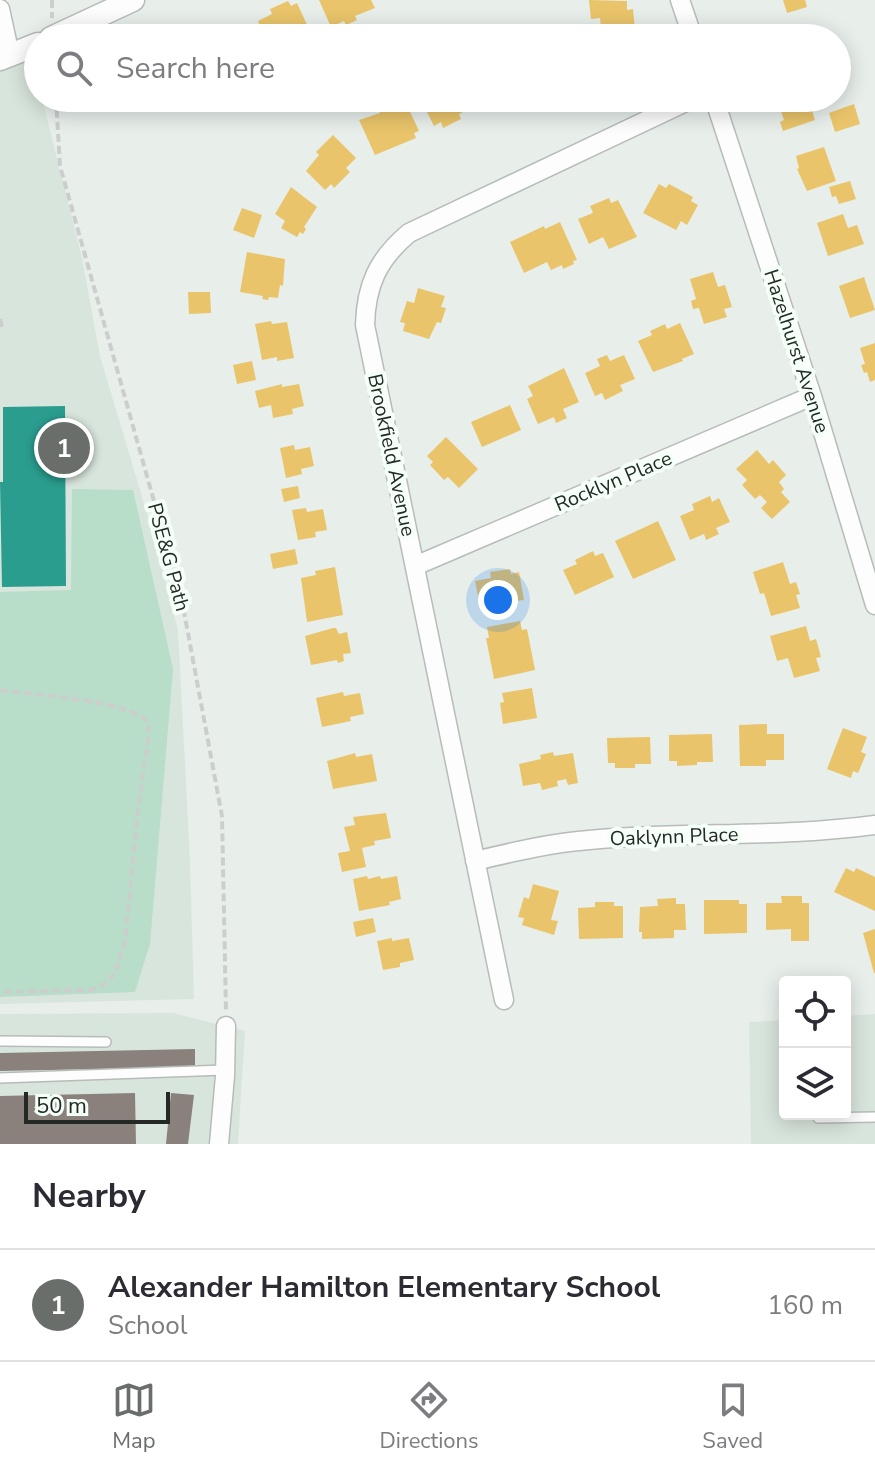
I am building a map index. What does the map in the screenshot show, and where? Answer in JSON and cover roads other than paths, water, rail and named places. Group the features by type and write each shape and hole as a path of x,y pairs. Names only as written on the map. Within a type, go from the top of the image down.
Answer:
{"street":[{"path":"81,24 133,0"},
{"path":"680,0 688,24"},
{"path":"0,9 5,57 24,50"},
{"name":"Brookfield Avenue","path":"504,1000 365,325 370,284 391,247 409,233 664,112"},
{"name":"Hazelhurst Avenue","path":"719,112 812,396 875,605"},
{"name":"Rocklyn Place","path":"415,566 812,396"},
{"name":"Oaklynn Place","path":"475,861 539,846 589,840 823,831 875,825"},
{"path":"219,1144 226,1026"}],"lane":[{"path":"0,1041 106,1042"},
{"path":"0,1078 225,1070"},
{"path":"851,1117 875,1117"}],"place":[{"name":"Alexander Hamilton Elementary School","path":"64,448"}]}
